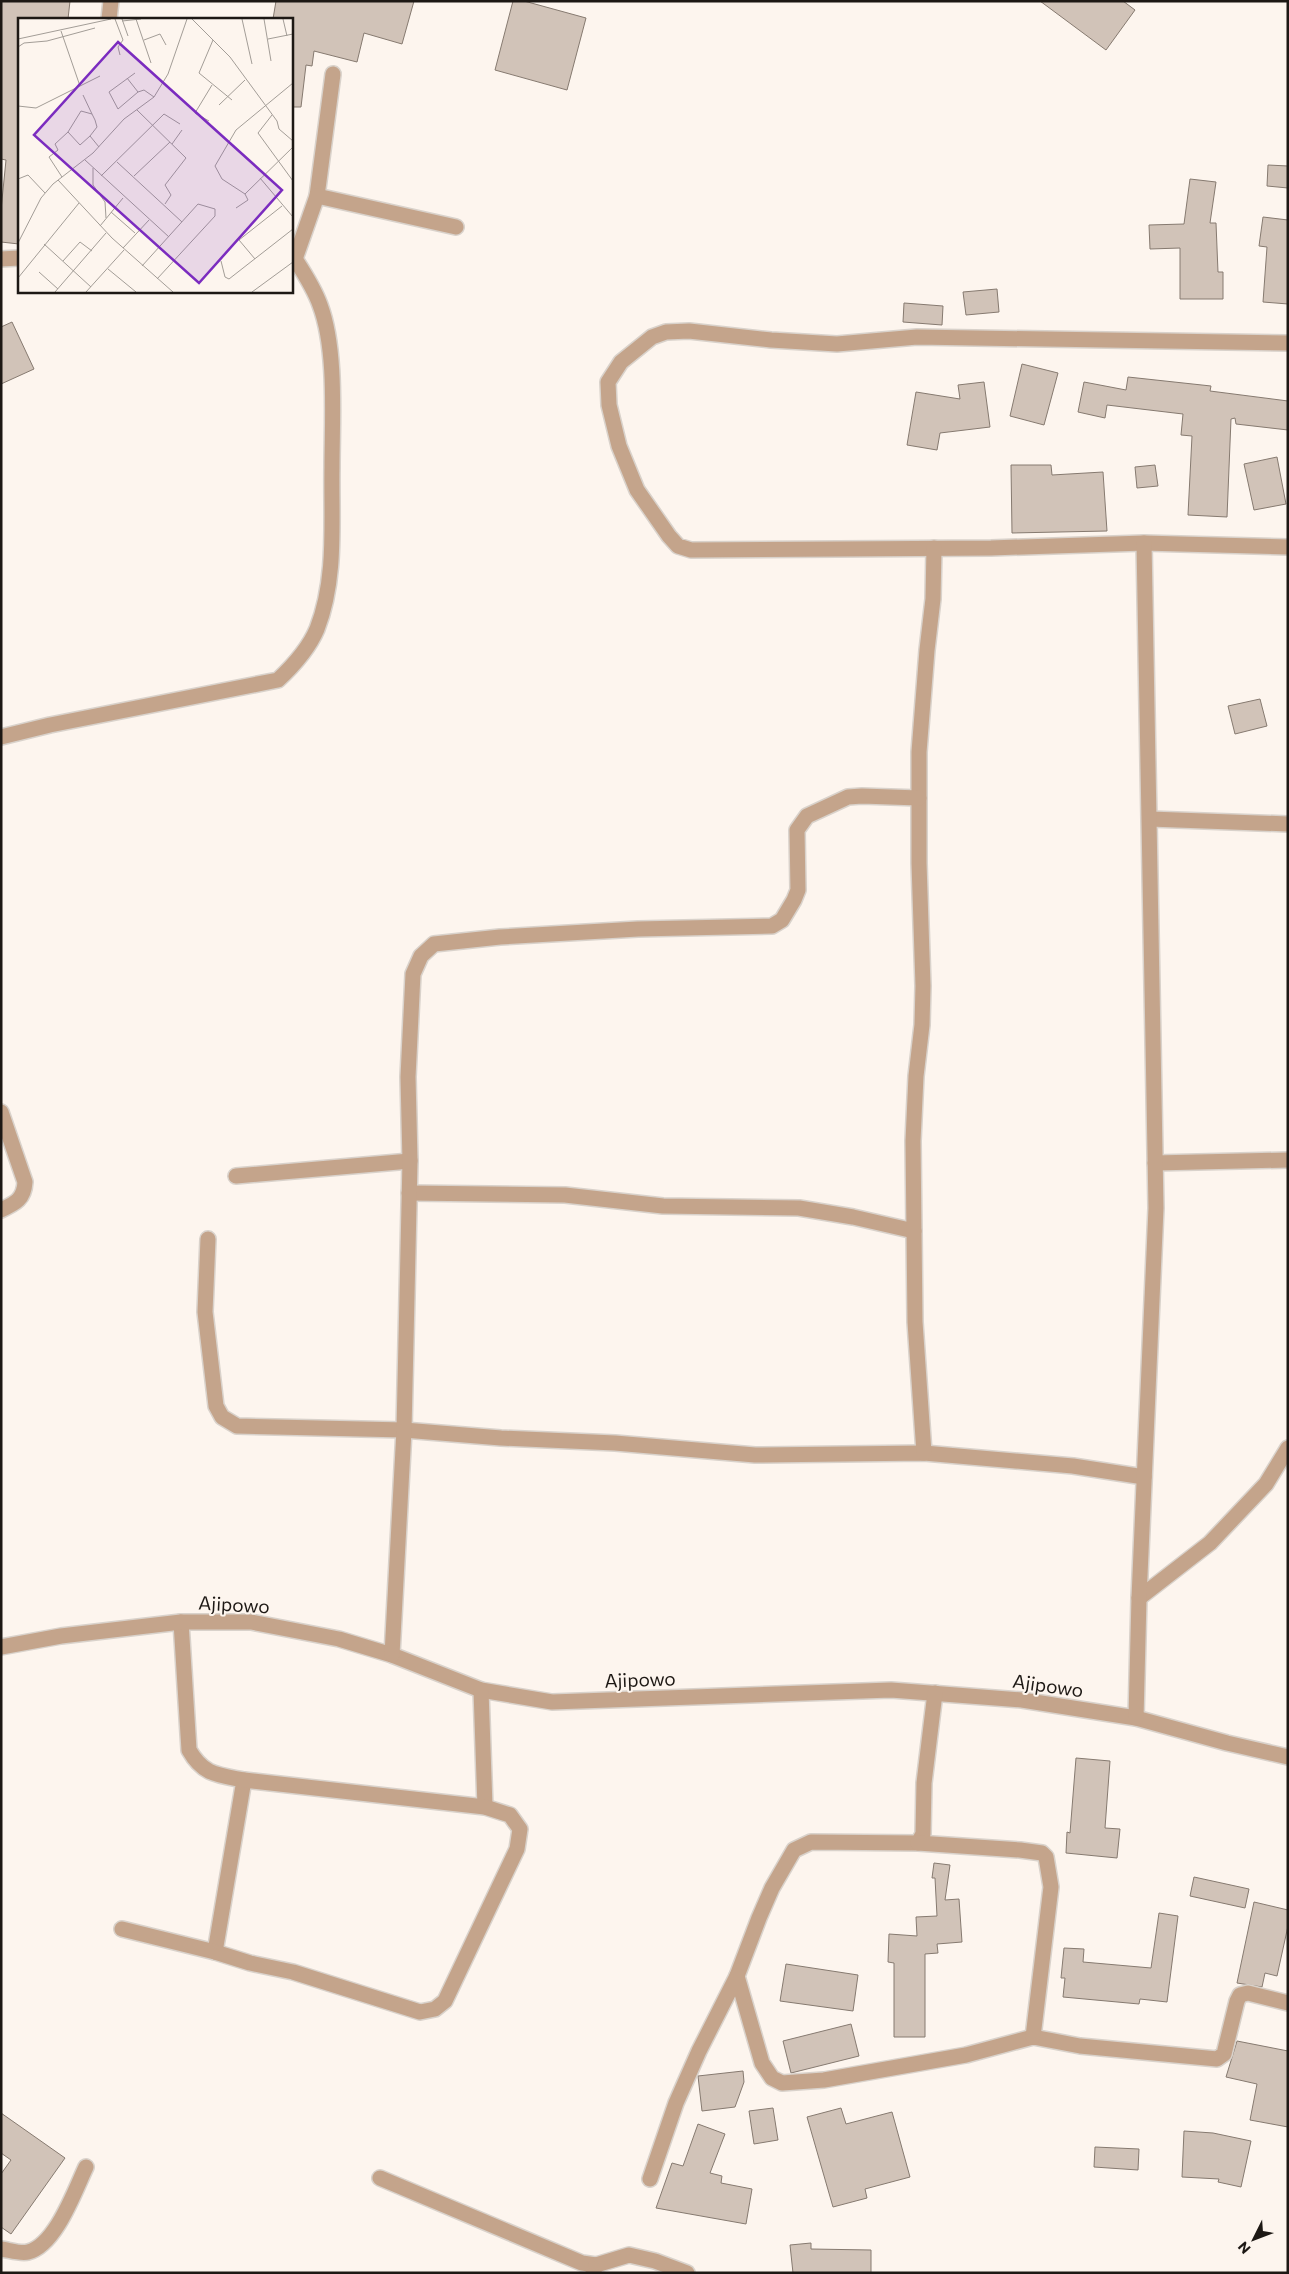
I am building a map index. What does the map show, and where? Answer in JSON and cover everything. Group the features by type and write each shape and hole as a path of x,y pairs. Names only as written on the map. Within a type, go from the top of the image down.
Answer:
{"street":[{"path":"109,18 111,1"},
{"path":"1,737 50,725 278,680 294,666 317,630 330,571 333,409 328,336 321,306 310,282 293,259 317,196 333,74"},
{"path":"317,196 456,227"},
{"path":"1,259 18,258"},
{"path":"1288,343 917,337 837,344 771,340 689,331 666,332 652,337 620,362 608,382 608,406 619,446 638,490 669,536 678,546 691,550 991,548 1144,543 1288,547"},
{"path":"1136,1718 1139,1598 1156,1208 1144,543"},
{"path":"924,1453 915,1322 913,1141 916,1076 922,1025 923,986 919,863 920,752 933,599 934,548"},
{"path":"392,1655 404,1430 410,1161 408,1077 413,974 421,956 434,944 500,937 638,929 772,926 782,920 798,890 797,830 807,816 848,798 862,796 919,798"},
{"path":"1150,819 1288,824"},
{"path":"1,1112 25,1182 24,1192 17,1202 1,1210"},
{"path":"1156,1163 1288,1160"},
{"path":"236,1176 410,1161"},
{"path":"409,1193 565,1196 662,1206 799,1208 853,1217 914,1231"},
{"path":"208,1239 205,1312 216,1406 222,1417 237,1426 404,1430 501,1438 615,1443 755,1455 924,1453 1073,1466 1144,1478"},
{"path":"1139,1598 1210,1543 1266,1484 1288,1448"},
{"path":"122,1929 215,1952 250,1963 293,1972 420,2012 435,2009 445,2002 516,1849 520,1829 510,1816 485,1807 244,1780 211,1774 197,1764 189,1750 181,1622"},
{"name":"Ajipowo","path":"1,1647 61,1636 181,1622 251,1622 339,1639 392,1655 481,1690 552,1702 891,1690 935,1693 1022,1700 1136,1718 1227,1743 1288,1757"},
{"path":"481,1690 485,1807"},
{"path":"918,1843 923,1834 924,1784 935,1693"},
{"path":"215,1952 244,1780"},
{"path":"650,2179 676,2103 699,2051 737,1976 772,1888 794,1850 811,1842 918,1843 1042,1853 1046,1857 1051,1887 1033,2037"},
{"path":"737,1976 762,2064 772,2078 782,2083 824,2080 966,2055 1033,2037 1080,2046 1217,2059 1224,2054 1236,2001 1240,1994 1248,1993 1288,2003"},
{"path":"1,2249 28,2252 42,2246 53,2233 86,2166"},
{"path":"380,2178 595,2269 628,2256 656,2261 687,2273"}],"building":[{"path":"1,1 70,1 68,18 18,18 18,244 1,242 1,210 6,160 1,159"},
{"path":"276,1 414,1 402,44 364,33 357,62 314,51 312,66 306,65 301,107 292,107 292,18 273,18"},
{"path":"513,1 524,1 586,18 567,90 495,70"},
{"path":"1040,1 1123,1 1135,10 1106,50"},
{"path":"1268,165 1288,166 1288,188 1267,186"},
{"path":"1190,179 1216,182 1210,223 1216,223 1218,272 1223,272 1223,299 1180,299 1180,248 1150,249 1149,225 1184,224"},
{"path":"1263,217 1288,220 1288,304 1263,302 1267,247 1259,246"},
{"path":"997,289 999,312 966,315 963,292"},
{"path":"904,303 943,306 942,325 903,322"},
{"path":"12,322 34,369 1,384 1,327"},
{"path":"1022,364 1058,373 1044,425 1010,416"},
{"path":"1128,377 1211,386 1210,391 1288,401 1288,430 1236,424 1235,418 1231,419 1227,517 1188,515 1192,436 1181,435 1183,414 1107,405 1105,418 1078,412 1084,382 1126,390"},
{"path":"984,382 990,427 940,433 937,450 907,445 916,392 960,399 958,385"},
{"path":"1277,457 1286,504 1254,510 1244,464"},
{"path":"1011,465 1051,465 1052,475 1103,472 1107,531 1012,533"},
{"path":"1155,465 1158,486 1137,488 1135,467"},
{"path":"1260,699 1267,726 1235,734 1228,706"},
{"path":"1076,1758 1110,1761 1105,1828 1120,1829 1117,1858 1066,1853 1067,1832 1070,1833"},
{"path":"934,1863 950,1865 945,1900 959,1899 962,1942 937,1944 938,1953 925,1954 925,2037 894,2037 894,1963 888,1962 889,1934 917,1936 916,1917 937,1916 935,1878 932,1878"},
{"path":"1194,1877 1249,1889 1245,1908 1190,1896"},
{"path":"1254,1902 1288,1910 1288,1926 1277,1976 1265,1973 1262,1987 1237,1983"},
{"path":"1159,1913 1178,1916 1167,2002 1140,1999 1139,2004 1063,1997 1065,1978 1061,1978 1064,1948 1084,1949 1083,1962 1151,1968"},
{"path":"786,1964 858,1975 853,2011 780,2001"},
{"path":"851,2024 859,2056 791,2073 783,2041"},
{"path":"1237,2041 1288,2051 1288,2127 1250,2120 1257,2084 1226,2077"},
{"path":"743,2071 744,2082 735,2107 702,2111 698,2076"},
{"path":"773,2108 778,2140 754,2144 749,2111"},
{"path":"841,2108 846,2124 892,2112 910,2177 865,2189 867,2198 833,2207 807,2117"},
{"path":"1,2113 65,2158 11,2234 1,2227 1,2174 11,2160 1,2153"},
{"path":"698,2124 725,2134 710,2173 722,2176 721,2183 752,2189 746,2224 656,2208 672,2163 683,2166"},
{"path":"1184,2131 1213,2133 1251,2141 1241,2187 1218,2182 1219,2179 1182,2177"},
{"path":"1095,2147 1139,2149 1138,2170 1094,2167"},
{"path":"811,2243 811,2249 871,2250 871,2273 793,2273 790,2245"}]}
